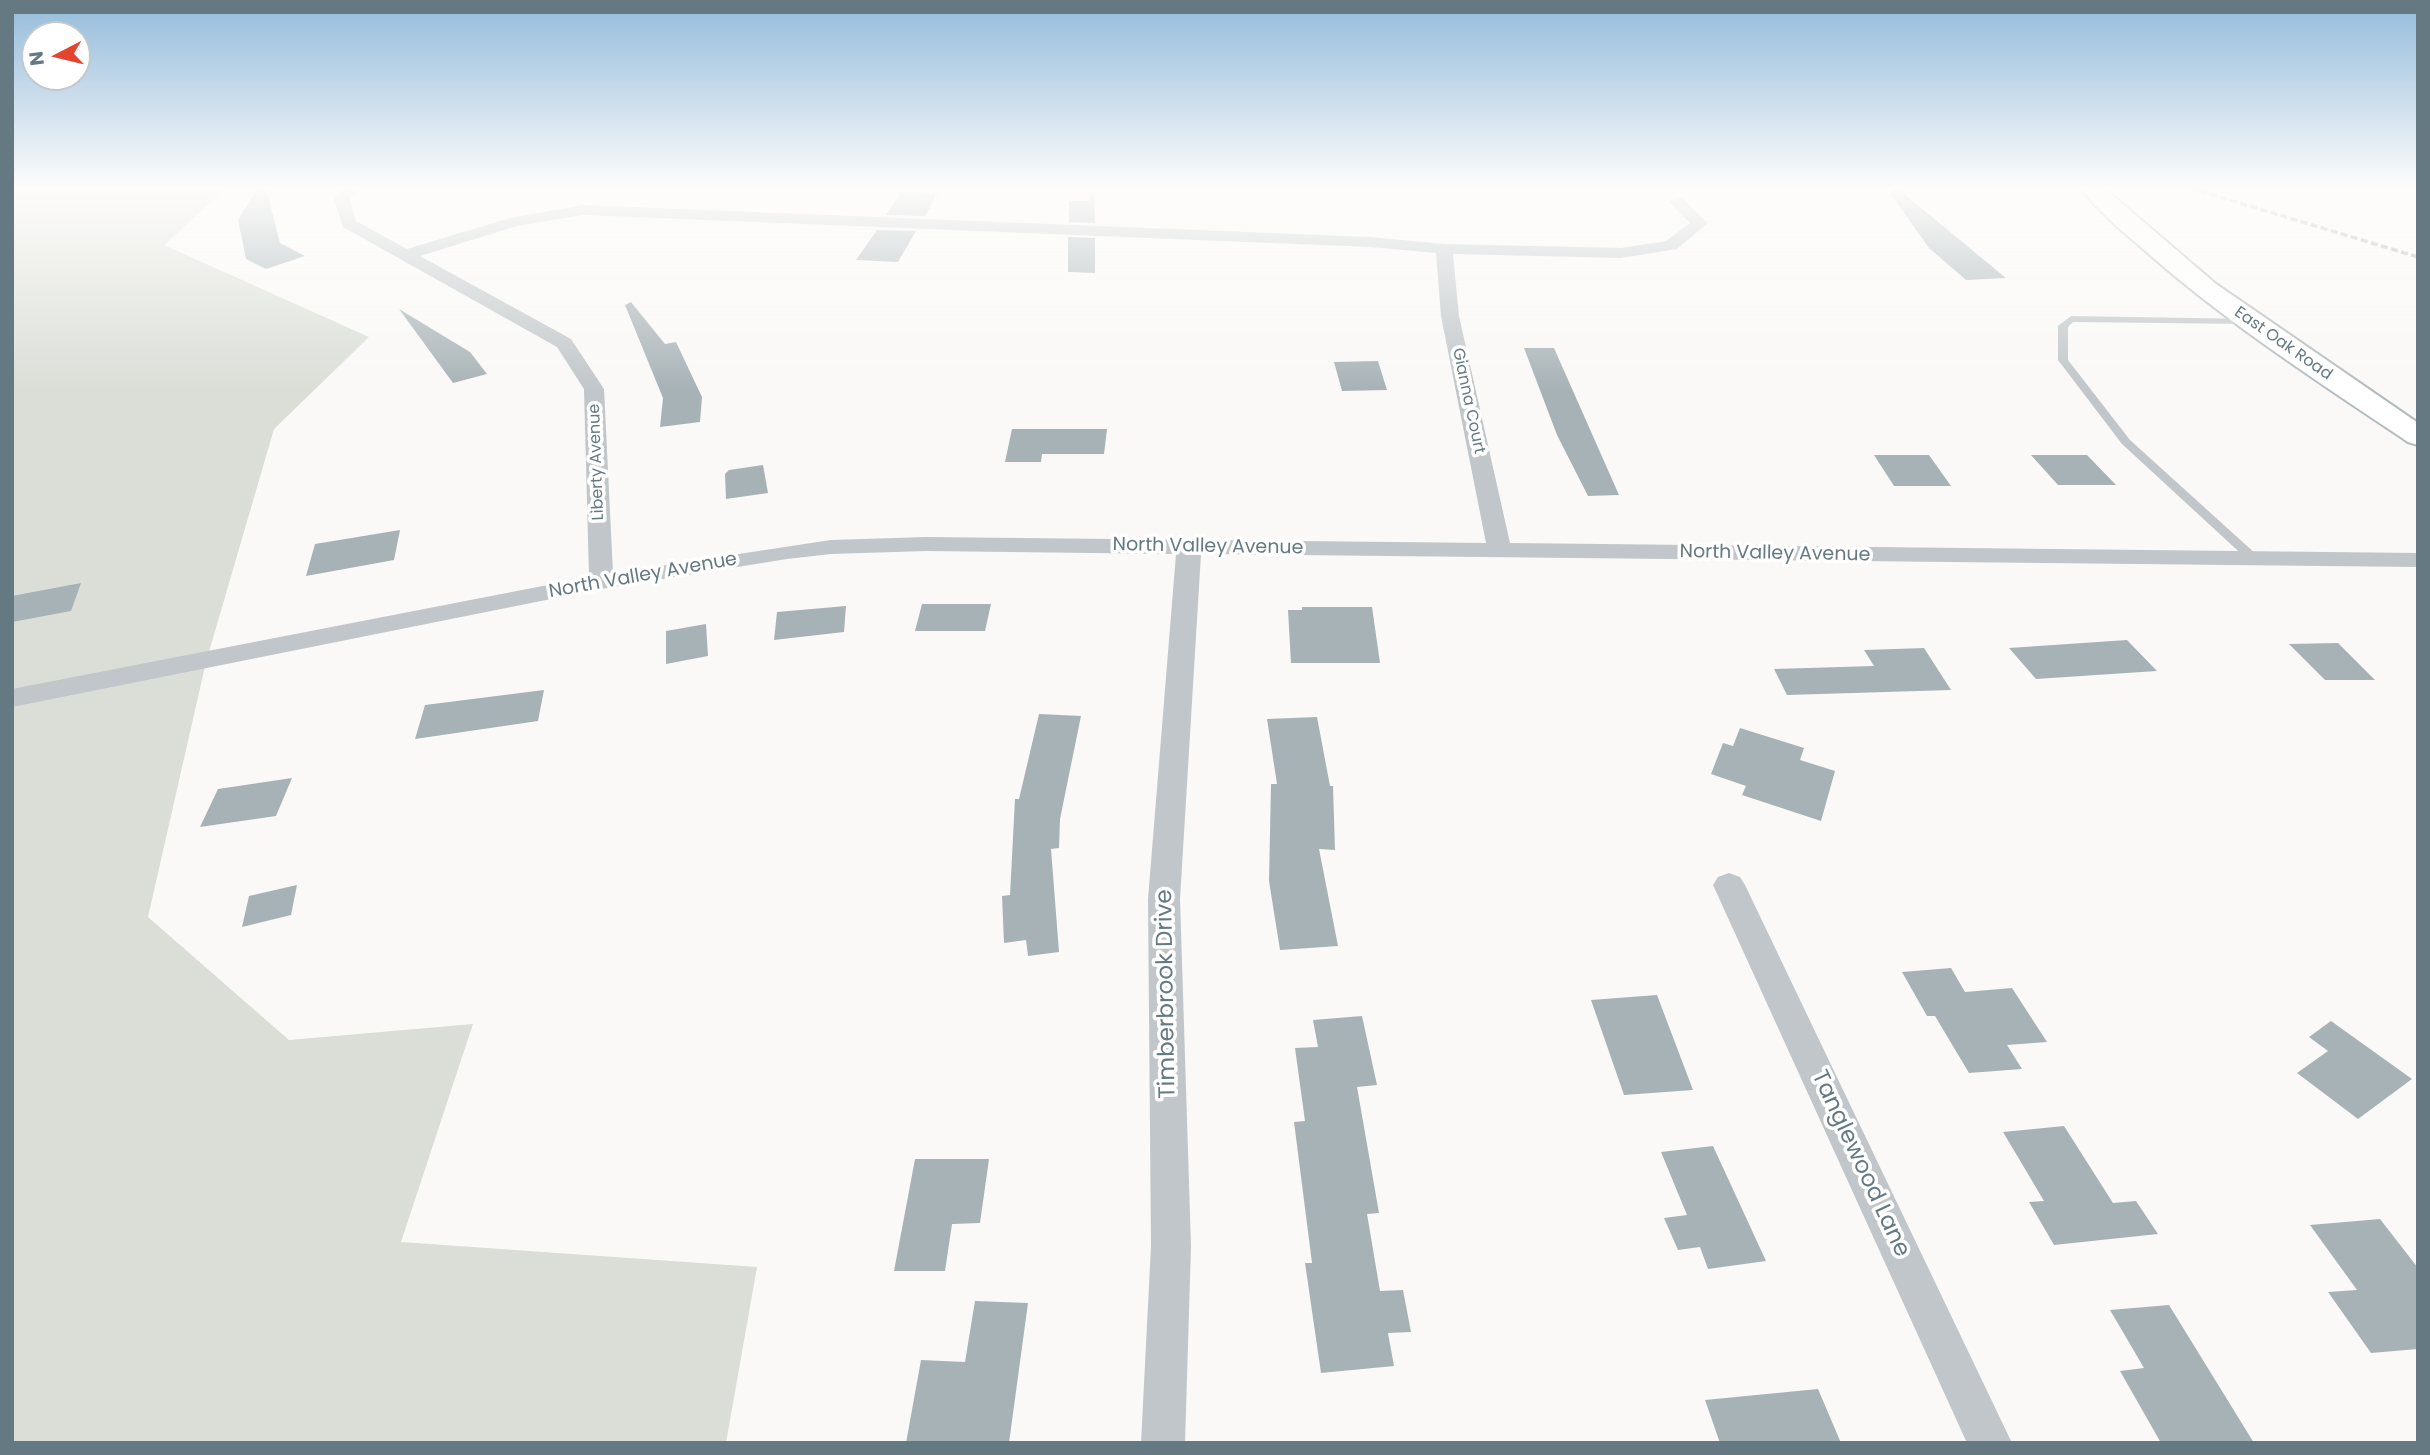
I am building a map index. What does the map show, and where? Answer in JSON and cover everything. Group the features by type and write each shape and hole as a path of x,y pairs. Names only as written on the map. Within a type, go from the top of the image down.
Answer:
{"street":[{"name":"Liberty Avenue","path":"412,256 564,343 594,389 601,582"},
{"name":"Gianna Court","path":"1445,256 1450,316 1500,551"},
{"name":"East Oak Road","path":"2161,256 2249,321 2418,436"},
{"name":"North Valley Avenue","path":"12,698 601,582 843,546 2418,560"},
{"name":"Timberbrook Drive","path":"1163,1443 1171,1245 1164,899 1189,547"},
{"name":"Tanglewood Lane","path":"1729,885 1990,1443"}],"lane":[{"path":"2249,321 2071,319 2063,326 2063,360 2126,442 2253,558"}],"shaded area":[{"path":"12,256 188,256 369,337 274,429 206,662 148,917 289,1040 473,1024 401,1242 757,1267 726,1443 12,1443"}],"building":[{"path":"245,256 305,256 266,269 246,259"},
{"path":"859,256 902,256 898,262 856,260"},
{"path":"1068,256 1095,256 1095,273 1068,272"},
{"path":"1938,256 1979,256 2006,278 1966,280"},
{"path":"631,302 665,344 676,342 702,397 700,422 660,427 663,398 625,305"},
{"path":"399,309 470,352 487,374 453,383"},
{"path":"1524,348 1554,348 1619,495 1588,496 1557,435"},
{"path":"1378,361 1387,390 1342,391 1334,362"},
{"path":"1012,429 1107,429 1104,454 1042,454 1041,462 1005,462"},
{"path":"1874,455 1929,455 1951,486 1894,486"},
{"path":"2031,455 2087,455 2116,485 2058,485"},
{"path":"763,465 768,493 726,499 725,474 729,470"},
{"path":"400,530 394,560 306,576 315,544"},
{"path":"81,583 71,611 12,622 12,596"},
{"path":"922,604 991,604 985,631 915,631"},
{"path":"846,606 844,632 774,640 777,612"},
{"path":"1302,607 1372,607 1380,663 1291,663 1288,610 1302,610"},
{"path":"706,624 708,656 666,664 666,631"},
{"path":"2127,640 2157,671 2036,679 2009,648"},
{"path":"2338,643 2375,680 2325,680 2289,644"},
{"path":"1924,648 1951,690 1787,695 1774,669 1874,666 1864,650"},
{"path":"544,690 538,721 415,739 425,705"},
{"path":"1039,714 1081,716 1060,819 1059,848 1051,849 1059,952 1028,956 1026,940 1004,943 1002,896 1010,895 1015,799 1019,799"},
{"path":"1317,717 1330,786 1333,786 1335,850 1319,849 1338,946 1280,950 1269,881 1271,784 1277,784 1267,719"},
{"path":"1740,728 1804,748 1800,760 1835,771 1821,821 1742,795 1746,786 1711,774 1723,743 1733,746"},
{"path":"292,778 276,816 200,827 218,789"},
{"path":"297,885 291,915 242,927 249,896"},
{"path":"1951,968 1965,992 2012,988 2047,1042 2007,1045 2022,1069 1969,1073 1935,1016 1927,1016 1902,972"},
{"path":"1657,995 1693,1090 1624,1095 1591,1000"},
{"path":"1362,1016 1377,1085 1357,1087 1379,1213 1367,1214 1380,1291 1403,1290 1411,1332 1388,1333 1394,1366 1321,1373 1305,1263 1312,1263 1294,1122 1305,1121 1295,1048 1318,1047 1313,1020"},
{"path":"2331,1021 2412,1079 2358,1119 2297,1073 2328,1051 2309,1037"},
{"path":"2064,1126 2113,1203 2136,1201 2158,1234 2054,1245 2029,1202 2044,1201 2003,1132"},
{"path":"1713,1146 1766,1261 1708,1269 1700,1247 1678,1250 1664,1218 1687,1215 1661,1152"},
{"path":"915,1159 989,1159 980,1223 952,1224 945,1271 894,1271"},
{"path":"2380,1219 2418,1268 2418,1349 2371,1353 2328,1292 2357,1290 2310,1225"},
{"path":"975,1301 1028,1303 1009,1443 906,1443 921,1360 965,1362"},
{"path":"2169,1305 2254,1443 2161,1443 2120,1371 2144,1368 2110,1310"},
{"path":"1818,1389 1841,1443 1720,1443 1705,1400"}]}
